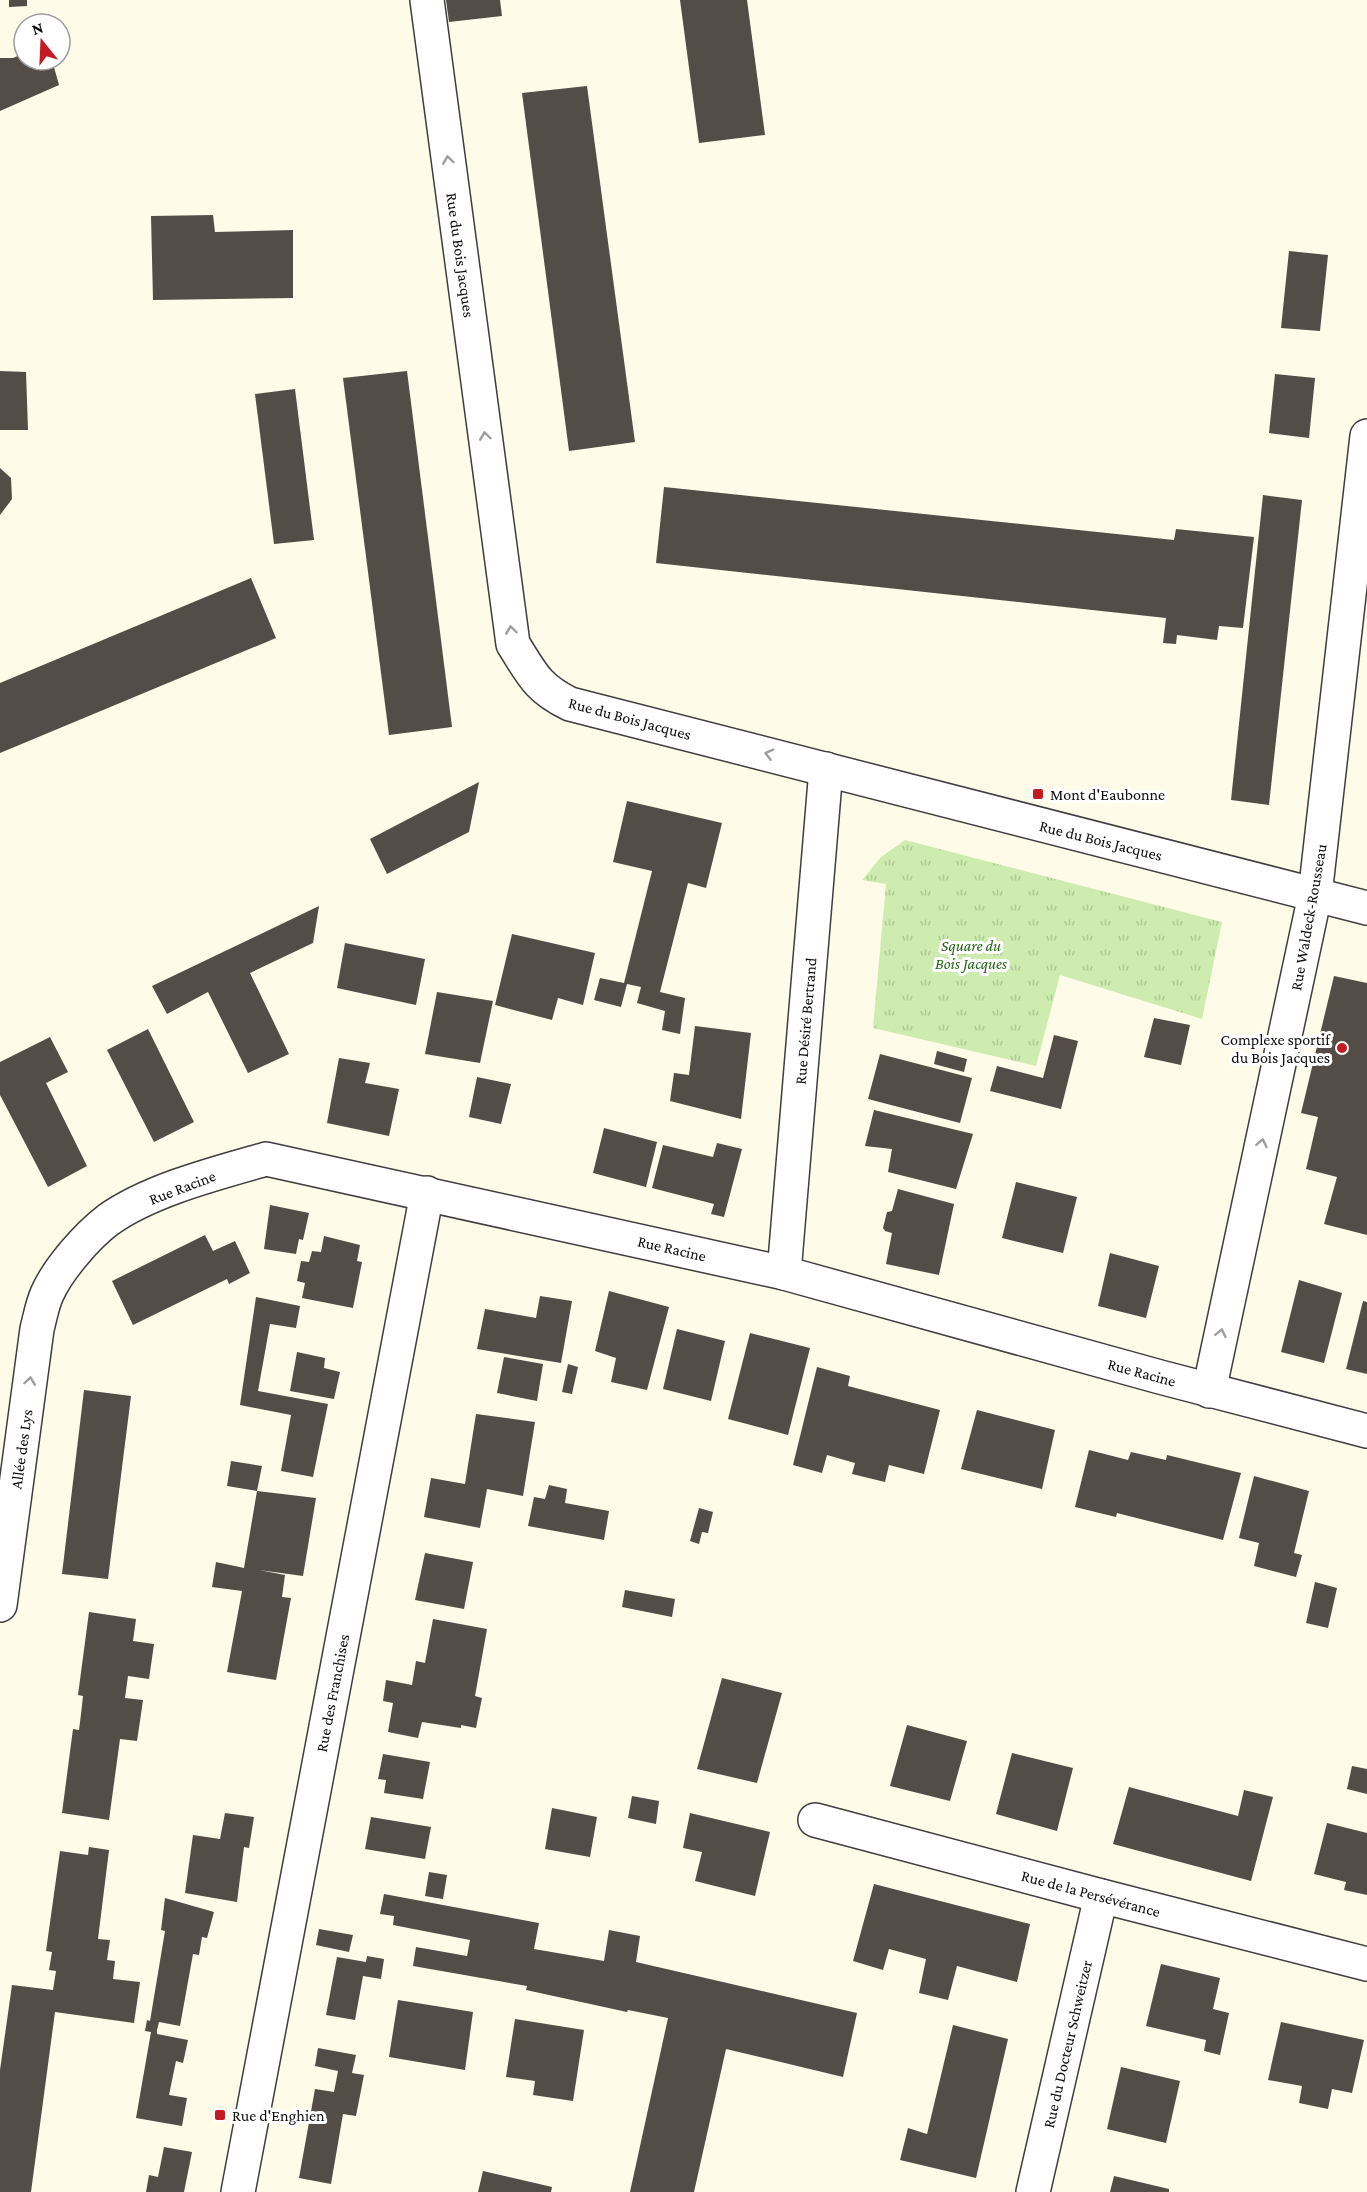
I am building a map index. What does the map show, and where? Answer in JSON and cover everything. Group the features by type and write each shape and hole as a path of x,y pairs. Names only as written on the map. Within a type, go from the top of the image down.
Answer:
{"street":[{"name":"Rue du Bois Jacques","path":"427,0 513,644 536,681 552,695 570,704 1367,908"},
{"name":"Rue Waldeck-Rousseau","path":"1209,1390 1315,895 1367,436"},
{"name":"Rue Désiré Bertrand","path":"784,1273 826,769"},
{"name":"Rue Racine","path":"37,1329 47,1294 65,1265 108,1220 146,1200 266,1159 784,1273 1367,1431"},
{"name":"Rue des Franchises","path":"238,2192 427,1193"},
{"name":"Allée des Lys","path":"0,1605 37,1329"},
{"name":"Rue de la Persévérance","path":"815,1820 1367,1964"},
{"name":"Rue du Docteur Schweitzer","path":"1033,2192 1101,1896"}],"green space":[{"name":"Square du Bois Jacques","path":"905,840 1222,922 1202,1019 1060,975 1036,1066 873,1028 886,884 862,880 881,857"}],"building":[{"path":"9,0 27,0 27,6 9,7"},
{"path":"446,0 500,0 502,16 449,22"},
{"path":"680,0 747,0 765,135 699,143"},
{"path":"0,58 12,58 12,72 55,72 59,85 0,111"},
{"path":"587,86 635,442 569,451 522,93"},
{"path":"213,215 215,232 293,230 293,298 153,300 151,216"},
{"path":"1289,251 1328,255 1320,331 1281,328"},
{"path":"0,371 26,372 28,430 0,430"},
{"path":"407,371 452,727 389,735 343,378"},
{"path":"1275,374 1315,378 1309,438 1269,433"},
{"path":"295,389 314,540 274,544 255,394"},
{"path":"0,468 11,478 12,499 0,515"},
{"path":"664,487 1174,540 1176,529 1254,537 1243,628 1219,626 1217,640 1177,635 1176,644 1163,643 1166,618 656,563"},
{"path":"1263,495 1302,500 1269,805 1231,800"},
{"path":"251,578 276,638 0,753 0,683"},
{"path":"479,782 469,832 387,874 370,839"},
{"path":"627,801 722,823 706,888 688,883 660,992 685,998 680,1034 662,1030 665,1011 637,1003 641,987 627,984 621,1007 594,1000 600,978 624,983 652,871 613,862"},
{"path":"319,906 313,943 250,973 289,1054 248,1073 208,992 167,1014 152,986"},
{"path":"512,934 595,953 583,1005 558,998 552,1020 495,1005"},
{"path":"345,943 425,959 416,1005 337,988"},
{"name":"Complexe sportif du Bois Jacques","path":"1334,976 1367,983 1367,1235 1324,1224 1337,1177 1306,1169 1318,1117 1301,1113"},
{"path":"437,992 493,1001 480,1063 425,1054"},
{"path":"1154,1018 1190,1025 1181,1065 1144,1057"},
{"path":"695,1026 751,1033 741,1119 670,1101 674,1073 689,1075"},
{"path":"148,1029 194,1122 154,1142 107,1050"},
{"path":"1054,1035 1078,1041 1061,1109 990,1091 997,1066 1043,1078"},
{"path":"50,1037 68,1072 46,1083 87,1166 48,1187 0,1095 0,1062"},
{"path":"937,1051 967,1059 964,1072 934,1064"},
{"path":"880,1054 972,1078 960,1123 868,1099"},
{"path":"339,1058 370,1063 365,1083 399,1089 389,1136 327,1123"},
{"path":"477,1077 511,1084 501,1124 469,1117"},
{"path":"874,1110 973,1134 956,1189 888,1172 892,1149 865,1146"},
{"path":"604,1128 657,1142 646,1187 593,1173"},
{"path":"717,1143 742,1149 724,1217 711,1214 714,1204 652,1188 663,1145 713,1157"},
{"path":"1016,1182 1077,1197 1063,1253 1002,1238"},
{"path":"898,1189 954,1204 939,1275 886,1264 892,1233 883,1228 887,1212 892,1211"},
{"path":"270,1205 309,1213 303,1240 299,1239 296,1254 264,1249"},
{"path":"205,1235 213,1251 235,1241 250,1273 229,1284 227,1279 133,1325 112,1281"},
{"path":"324,1236 360,1245 357,1261 362,1262 353,1308 302,1298 305,1283 297,1281 301,1261 309,1262 312,1251 321,1252"},
{"path":"1110,1253 1159,1266 1146,1318 1098,1306"},
{"path":"1299,1280 1342,1293 1324,1363 1281,1352"},
{"path":"609,1291 669,1307 647,1390 611,1382 616,1358 595,1351"},
{"path":"540,1296 572,1301 561,1363 477,1349 485,1309 536,1318"},
{"path":"256,1297 300,1306 296,1328 270,1324 258,1391 328,1404 313,1477 281,1471 291,1415 240,1405"},
{"path":"1363,1301 1367,1302 1367,1374 1346,1369"},
{"path":"677,1329 725,1341 711,1401 663,1389"},
{"path":"750,1333 810,1348 788,1435 728,1419"},
{"path":"297,1352 325,1358 324,1368 340,1372 334,1399 290,1391"},
{"path":"504,1357 543,1364 537,1401 497,1393"},
{"path":"568,1364 578,1367 572,1394 562,1392"},
{"path":"817,1367 850,1376 848,1386 940,1410 924,1474 889,1465 885,1482 852,1474 855,1463 827,1455 822,1473 793,1465"},
{"path":"84,1390 131,1396 108,1579 62,1574"},
{"path":"977,1410 1055,1430 1042,1489 961,1469"},
{"path":"476,1414 535,1422 523,1496 487,1489 480,1528 424,1517 431,1478 465,1484"},
{"path":"1089,1450 1128,1460 1131,1452 1166,1460 1167,1455 1241,1473 1223,1540 1117,1513 1116,1517 1075,1507"},
{"path":"231,1461 262,1466 257,1491 227,1486"},
{"path":"1254,1476 1309,1491 1294,1553 1302,1555 1296,1577 1254,1566 1259,1543 1239,1538"},
{"path":"549,1485 567,1489 565,1503 609,1511 604,1540 528,1526 534,1497 545,1499"},
{"path":"257,1491 316,1498 303,1576 259,1570 285,1575 282,1597 291,1598 276,1680 227,1672 242,1591 212,1587 216,1562 244,1568"},
{"path":"699,1508 713,1512 708,1533 702,1532 699,1544 690,1541"},
{"path":"425,1553 473,1562 464,1609 415,1600"},
{"path":"1315,1582 1337,1588 1328,1628 1306,1623"},
{"path":"625,1590 675,1599 672,1617 622,1607"},
{"path":"89,1612 136,1619 133,1641 154,1644 149,1679 128,1676 125,1698 143,1700 137,1741 120,1739 109,1820 62,1813 73,1729 79,1730 83,1696 78,1695"},
{"path":"433,1619 487,1629 475,1696 482,1698 476,1728 422,1722 418,1738 388,1732 393,1703 383,1701 386,1680 412,1685 416,1661 425,1663"},
{"path":"722,1678 782,1693 757,1783 697,1769"},
{"path":"907,1725 967,1741 950,1801 890,1786"},
{"path":"1012,1753 1073,1768 1057,1831 996,1814"},
{"path":"383,1754 430,1762 423,1799 384,1793 386,1780 378,1779"},
{"path":"1352,1766 1367,1769 1367,1794 1347,1789"},
{"path":"1129,1787 1238,1816 1244,1790 1273,1797 1251,1881 1113,1844"},
{"path":"632,1796 659,1801 656,1824 628,1818"},
{"path":"552,1808 597,1817 590,1857 545,1849"},
{"path":"225,1813 254,1817 249,1848 244,1847 237,1902 185,1893 193,1835 220,1839"},
{"path":"690,1813 770,1832 755,1896 695,1881 702,1852 683,1848"},
{"path":"371,1817 431,1827 425,1859 365,1849"},
{"path":"1327,1823 1367,1833 1367,1895 1344,1890 1346,1882 1314,1874"},
{"path":"89,1847 109,1850 98,1939 110,1940 107,1960 115,1961 113,1979 140,1982 134,2023 55,2012 31,2192 0,2192 0,2070 12,1985 53,1990 56,1971 49,1970 52,1952 46,1951 60,1851 88,1855"},
{"path":"429,1872 447,1875 443,1899 425,1896"},
{"path":"874,1884 1030,1924 1017,1982 957,1966 948,2000 919,1993 926,1959 889,1949 883,1970 853,1961"},
{"path":"384,1894 539,1923 534,1949 604,1961 609,1930 640,1936 636,1962 857,2013 843,2077 726,2049 694,2192 630,2192 668,2018 628,2010 627,2012 526,1990 527,1986 413,1966 416,1947 467,1956 470,1940 393,1925 394,1916 380,1914"},
{"path":"165,1898 214,1912 207,1938 202,1937 199,1955 193,1954 180,2026 159,2022 157,2030 157,2034 188,2040 183,2063 176,2061 169,2095 187,2098 182,2126 136,2118 151,2032 145,2031 147,2020 150,2021 165,1931 161,1930"},
{"path":"319,1929 353,1935 349,1952 316,1945"},
{"path":"367,1956 384,1959 381,1979 363,1976 355,2020 326,2015 337,1957 366,1962"},
{"path":"1161,1964 1220,1978 1213,2009 1229,2013 1220,2055 1204,2051 1206,2040 1146,2026"},
{"path":"398,2000 473,2012 465,2070 389,2057"},
{"path":"515,2019 584,2030 573,2101 533,2095 535,2081 506,2077"},
{"path":"1281,2022 1364,2040 1352,2093 1332,2089 1328,2109 1299,2103 1302,2086 1268,2080"},
{"path":"953,2025 1008,2039 976,2178 900,2160 908,2128 927,2134"},
{"path":"318,2048 356,2055 352,2073 364,2075 356,2116 343,2114 331,2184 299,2178 315,2089 334,2092 338,2071 315,2066"},
{"path":"1121,2067 1180,2081 1166,2143 1107,2129"},
{"path":"164,2147 192,2152 184,2192 146,2192 149,2175 158,2177"},
{"path":"483,2171 552,2187 551,2192 478,2192"},
{"path":"1114,2176 1169,2189 1169,2192 1110,2192"}],"place":[{"name":"Mont d'Eaubonne","path":"1038,794"},
{"name":"Complexe sportif du Bois Jacques","path":"1342,1048"},
{"name":"Rue d'Enghien","path":"220,2115"}]}
